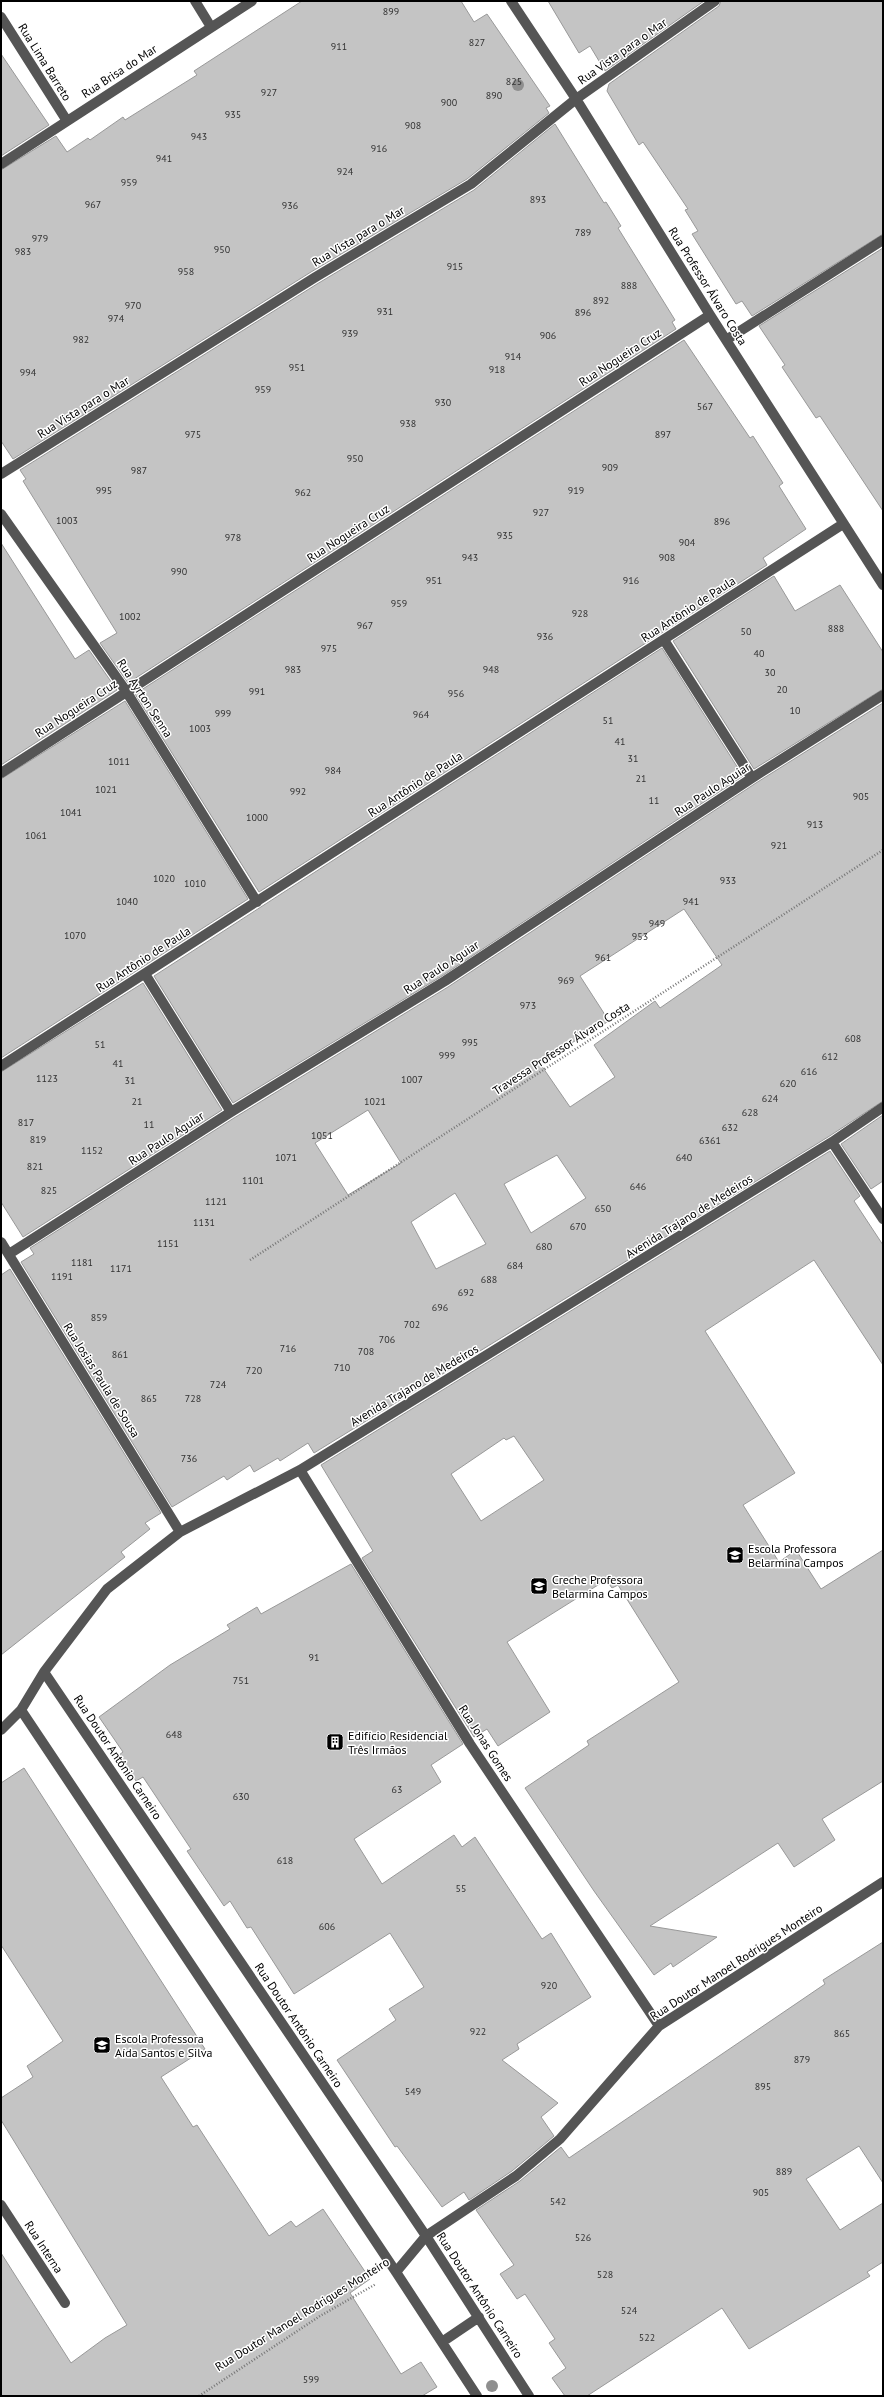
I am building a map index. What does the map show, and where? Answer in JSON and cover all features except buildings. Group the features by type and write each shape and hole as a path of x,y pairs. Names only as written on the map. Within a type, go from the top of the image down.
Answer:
{"street":[{"path":"195,1 211,27"},
{"name":"Rua Brisa do Mar","path":"1,164 252,1"},
{"name":"Rua Professor Álvaro Costa","path":"511,1 576,99 710,315 883,585"},
{"name":"Rua Vista para o Mar","path":"1,474 307,282 471,184 576,99 715,1"},
{"name":"Rua Lima Barreto","path":"1,18 67,121"},
{"path":"726,340 883,240"},
{"name":"Rua Nogueira Cruz","path":"1,773 126,690 710,315"},
{"name":"Rua Ayrton Senna","path":"1,514 126,690 257,902"},
{"name":"Rua Antônio de Paula","path":"1,1066 843,524"},
{"path":"664,640 752,778"},
{"name":"Rua Paulo Aguiar","path":"9,1254 231,1112 445,981 752,778 883,695"},
{"path":"145,974 231,1112"},
{"name":"Avenida Trajano de Medeiros","path":"1,1730 21,1710 44,1672 107,1589 180,1532 300,1470 832,1142 883,1107"},
{"path":"832,1142 883,1219"},
{"name":"Rua Josias Paula de Sousa","path":"1,1242 180,1532"},
{"name":"Rua Jonas Gomes","path":"300,1470 470,1744 660,2026"},
{"name":"Rua Doutor Antônio Carneiro","path":"44,1672 426,2236 529,2396"},
{"path":"21,1710 477,2396"},
{"name":"Rua Doutor Manoel Rodrigues Monteiro","path":"396,2272 426,2236 516,2176 560,2139 660,2026 883,1882"},
{"name":"Rua Interna","path":"1,2205 64,2303"},
{"path":"442,2342 479,2317"}],"path":[{"name":"Travessa Professor Álvaro Costa","path":"250,1260 883,850"},
{"name":"Rua Doutor Manoel Rodrigues Monteiro","path":"200,2396 320,2316 396,2272"}],"place":[{"name":"Escola Professora Belarmina Campos","path":"735,1555"},
{"name":"Creche Professora Belarmina Campos","path":"539,1586"},
{"name":"Edifício Residencial Três Irmãos","path":"335,1742"},
{"name":"Escola Professora Aída Santos e Silva","path":"102,2045"}]}
